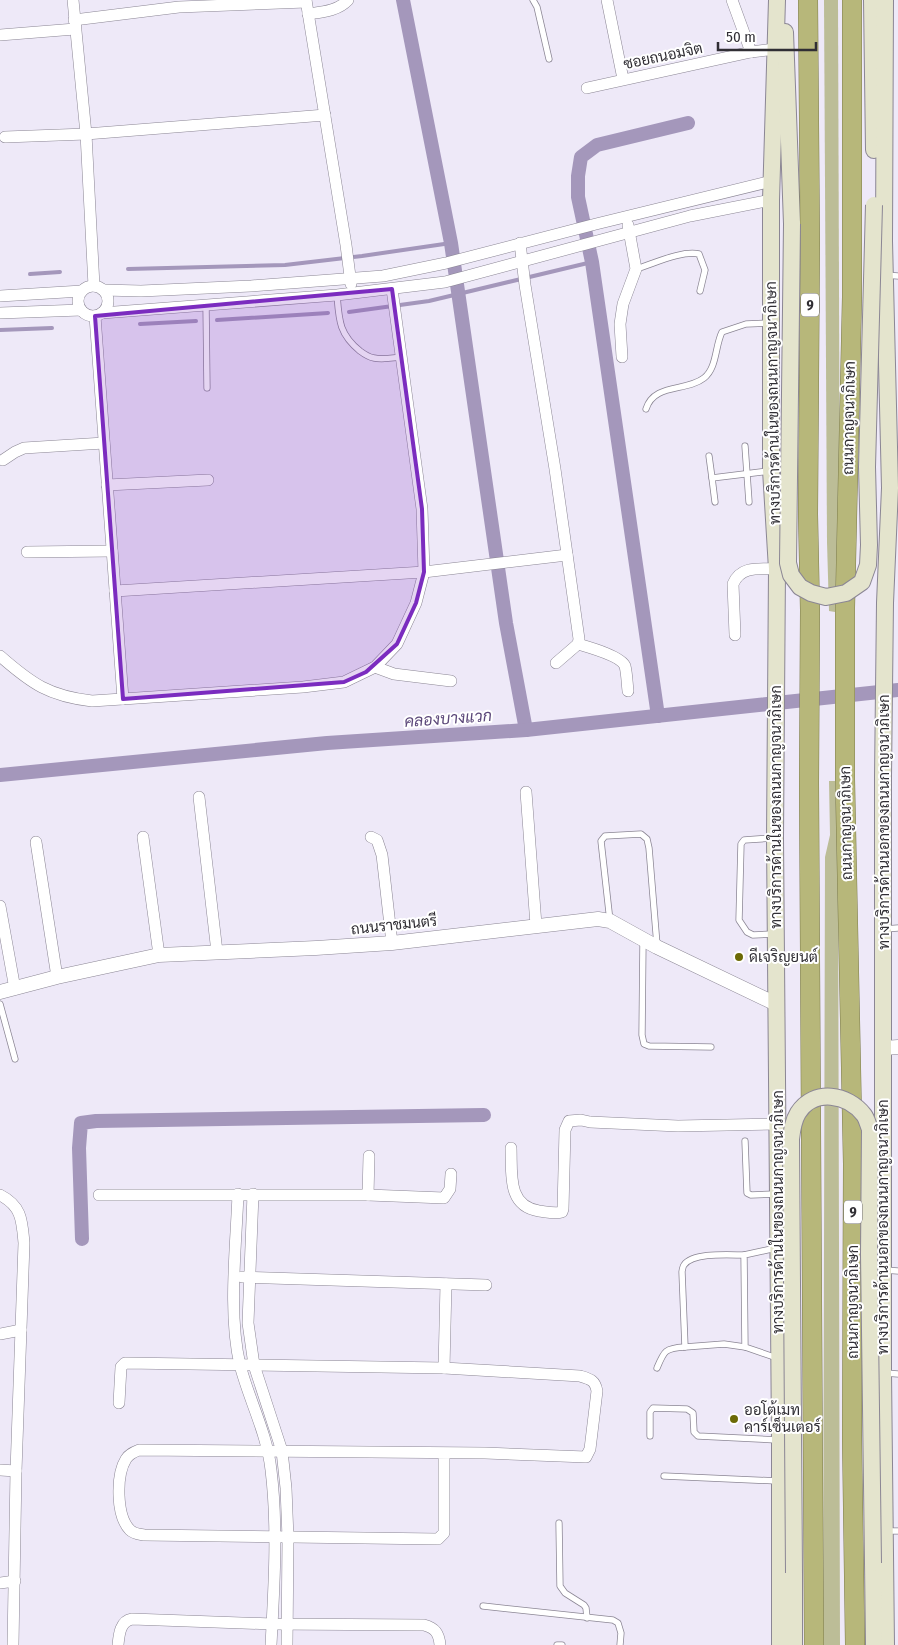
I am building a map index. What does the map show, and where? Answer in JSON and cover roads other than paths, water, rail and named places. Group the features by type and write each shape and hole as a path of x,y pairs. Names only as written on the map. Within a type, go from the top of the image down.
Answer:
{"highway":[{"name":"9","path":"808,0 810,244 808,514 814,1645"},
{"name":"ถนนกาญจนาภิเษก","path":"852,0 852,287 845,608 845,779 853,1164 852,1438 855,1645"}],"main road":[{"name":"ทางบริการด้านในของถนนกาญจนาภิเษก","path":"777,0 771,200 771,470 777,570 775,838 782,1644"},
{"path":"784,0 792,224 788,563 791,575 800,587 811,593 826,597 846,593 862,582 868,564 870,545 866,467 874,205 872,0"},
{"name":"ทางบริการด้านนอกของถนนกาญจนาภิเษก","path":"886,1645 891,1531 891,929 883,777 885,603 894,489 894,451 892,276 884,232 890,8"},
{"path":"782,1644 794,1574 791,1139 793,1123 798,1113 805,1105 816,1098 827,1096 840,1098 855,1105 865,1116 870,1129 869,1254 874,1645"}],"street":[{"path":"73,0 98,288 107,295 108,302 106,308 98,314"},
{"path":"308,14 324,12 343,6 348,0"},
{"path":"607,0 623,80"},
{"path":"732,0 751,52"},
{"path":"0,35 179,7 306,1 346,244 352,294"},
{"name":"ซอยถนอมจิต","path":"587,88 751,52 775,49"},
{"path":"5,137 86,134 325,115"},
{"path":"771,200 690,216 445,282 352,294 98,314 85,314 78,304 79,296 88,287 150,290 383,276 446,263 772,181"},
{"path":"622,357 620,324 623,304 636,269 627,216"},
{"path":"520,243 579,638 578,644 556,663"},
{"path":"0,656 40,688 69,698 92,701 303,687 344,682 375,667 397,644 416,603 424,572 422,509 392,289"},
{"path":"0,296 82,291"},
{"path":"0,313 81,310"},
{"path":"98,314 104,443 123,699"},
{"path":"3,460 24,448 104,443"},
{"path":"107,485 208,480"},
{"path":"28,552 112,551"},
{"path":"115,591 424,572 567,555"},
{"path":"735,635 733,584 736,576 750,570 777,570"},
{"path":"578,644 621,661 624,665 628,690"},
{"path":"375,667 404,676 451,682"},
{"path":"526,792 536,926"},
{"path":"199,797 217,952"},
{"path":"371,837 377,840 382,855 392,943"},
{"path":"143,838 159,955"},
{"path":"36,842 57,977"},
{"path":"0,906 15,988"},
{"name":"ถนนราชมนตรี","path":"0,992 57,977 159,955 392,943 598,919 610,921 643,940 776,1004"},
{"path":"511,1148 513,1183 518,1200 523,1206 530,1209 558,1213 562,1212 563,1209 565,1130 569,1121 678,1126 777,1124"},
{"path":"368,1195 369,1156"},
{"path":"98,1195 368,1195 444,1198 450,1189 451,1174"},
{"path":"238,1194 234,1325 240,1365 269,1452 272,1472 275,1538 271,1645"},
{"path":"252,1194 248,1322 254,1365 282,1451 288,1538 287,1645"},
{"path":"0,1195 17,1208 21,1217 24,1243 16,1470 13,1645"},
{"path":"235,1276 486,1285"},
{"path":"444,1368 446,1284"},
{"path":"0,1334 21,1330"},
{"path":"119,1403 121,1367 125,1363 444,1368 580,1376 596,1383 597,1391 590,1449 586,1457 444,1453 139,1450 133,1452 127,1458 121,1472 119,1494 122,1516 128,1528 134,1533 144,1535 438,1539 444,1533 444,1453"},
{"path":"0,1470 16,1470"},
{"path":"0,1582 15,1581"},
{"path":"118,1645 123,1625 127,1620 132,1619 288,1625 424,1625 432,1627 438,1633 440,1645"}],"lane":[{"path":"533,0 537,7 549,58"},
{"path":"636,269 684,254 700,254 705,270 700,291"},
{"path":"337,295 339,322 344,335 352,345 367,356 375,358 401,357"},
{"path":"206,304 207,388"},
{"path":"646,409 649,400 653,397 705,378 714,363 718,341 722,332 746,324 771,323"},
{"path":"746,446 749,502"},
{"path":"709,456 715,502"},
{"path":"712,478 771,470"},
{"path":"610,921 601,841 604,836 641,834 647,839 649,848 657,947"},
{"path":"775,838 749,839 744,840 741,844 739,920 742,928 753,935 776,934"},
{"path":"643,940 642,1035 644,1044 650,1046 711,1047"},
{"path":"0,1004 15,1060"},
{"path":"745,1141 747,1194 778,1194"},
{"path":"685,1347 682,1272 684,1265 691,1259 703,1256 744,1255 778,1247"},
{"path":"744,1255 745,1347"},
{"path":"657,1368 663,1353 668,1349 685,1347 724,1344 745,1347 779,1358"},
{"path":"650,1436 651,1409 662,1408 691,1410 694,1432 698,1436 780,1440"},
{"path":"664,1476 780,1482"},
{"path":"559,1523 560,1586 565,1593 584,1605 587,1618"},
{"path":"483,1606 613,1620 618,1623 621,1633 620,1645"},
{"path":"557,1645 562,1645"}],"waterway":[{"path":"403,0 451,243 506,623 526,730"},
{"path":"658,716 592,262 578,197 578,176 581,157 597,145 688,123"},
{"path":"128,269 285,265 451,243"},
{"path":"349,312 429,301 592,262"},
{"path":"30,274 60,272"},
{"path":"217,320 328,313"},
{"path":"140,324 196,321"},
{"path":"0,330 52,328"},
{"name":"คลองบางแวก","path":"0,775 327,743 526,730 898,690"},
{"path":"82,1239 79,1148 81,1123 96,1121 484,1115"}],"place":[{"name":"ดีเจริญยนต์","path":"739,957"},
{"name":"ออโต้เมท คาร์เซ็นเตอร์","path":"734,1419"}]}
